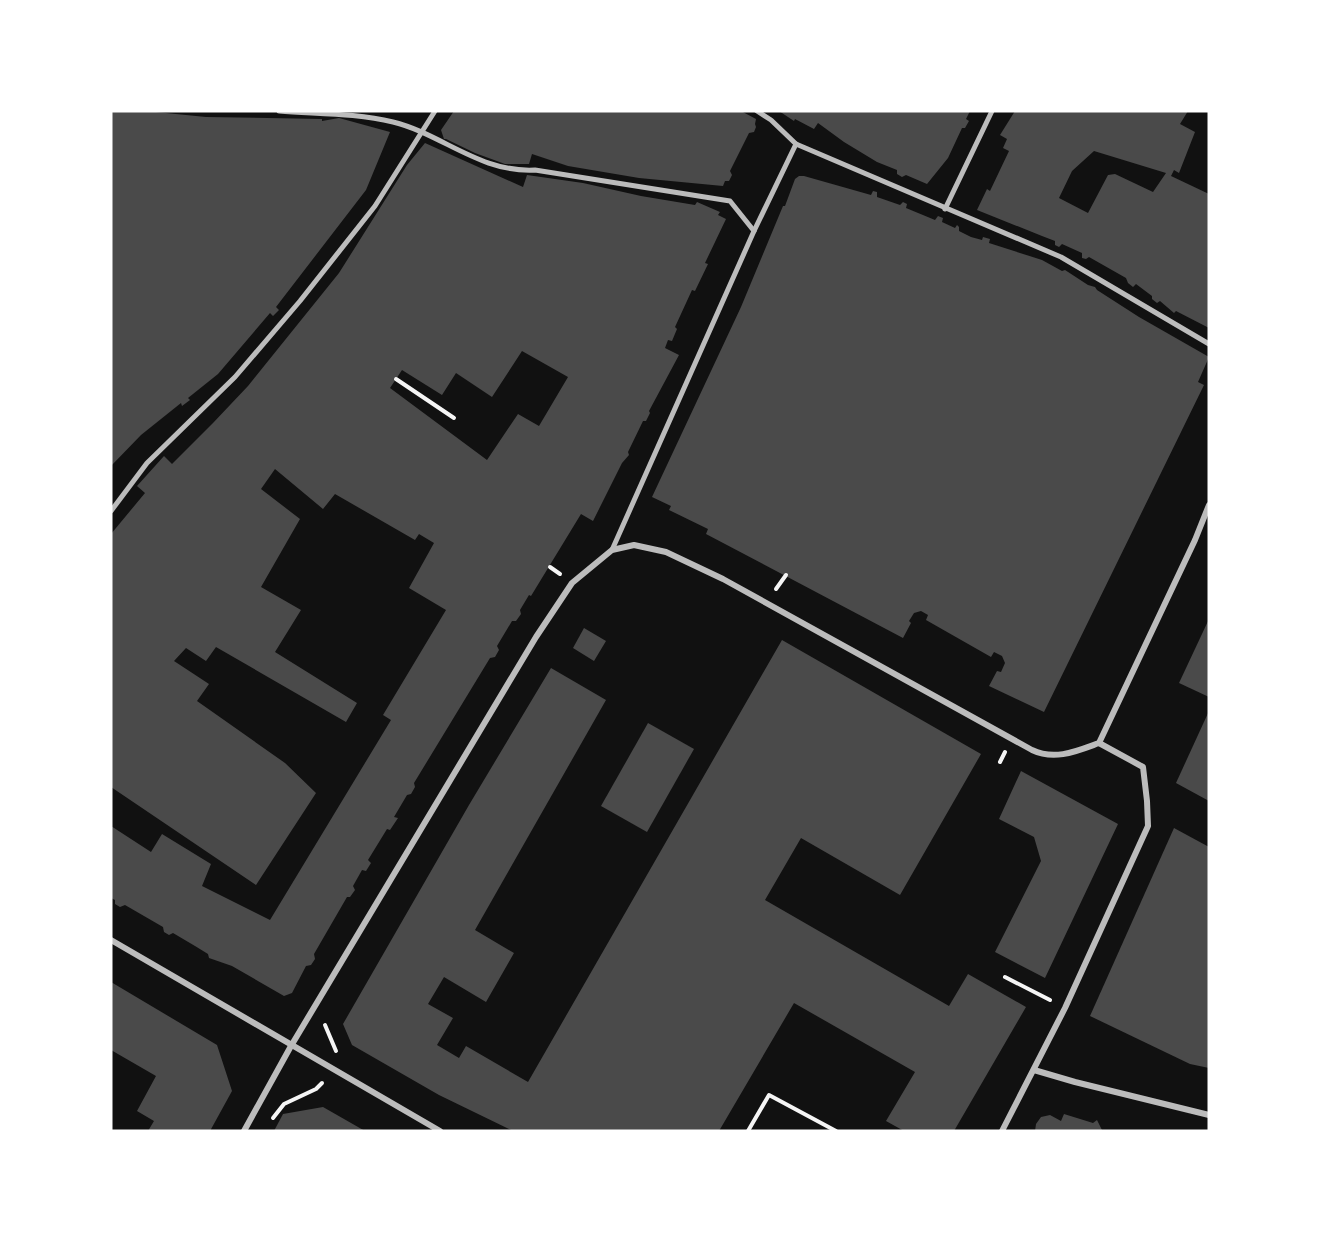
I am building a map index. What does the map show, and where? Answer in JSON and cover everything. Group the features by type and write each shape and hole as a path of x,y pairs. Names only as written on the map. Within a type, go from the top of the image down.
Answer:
{"street":[{"path":"279,111 338,114 394,122 468,156 519,171 535,170 730,201 754,231"},
{"path":"111,511 147,464 235,377 300,301 375,206 435,111"},
{"path":"757,111 771,120 796,144 1061,257 1209,344"},
{"path":"945,208 992,111"},
{"path":"244,1131 291,1046 536,637 572,583 612,550 754,231 796,144"},
{"path":"612,550 634,545 666,552 767,602 1042,755 1070,754 1099,743 1195,540 1209,505"},
{"path":"1002,1131 1065,1008 1148,826 1143,767 1099,743"},
{"path":"111,940 440,1131"},
{"path":"1034,1070 1209,1115"}],"path":[{"path":"396,379 454,418"},
{"path":"1005,977 1065,1008"},
{"path":"748,1131 769,1095 836,1131"}],"building":[{"path":"111,111 146,111 206,117 322,119 322,121 339,118 390,132 366,190 276,307 279,310 273,316 270,313 218,374 188,398 190,400 182,406 181,403 141,435 111,466"},
{"path":"454,111 741,111 756,119 756,127 754,132 749,133 730,171 732,175 723,186 639,178 568,166 532,154 529,164 505,164 444,139 441,130"},
{"path":"779,111 970,111 966,119 969,121 965,128 962,128 948,158 927,184 906,175 902,177 897,174 897,170 877,162 818,123 814,129 795,119 794,121"},
{"path":"1015,111 1188,111 1180,124 1195,132 1179,173 1174,170 1171,176 1209,194 1209,328 1176,311 1174,313 1160,301 1157,303 1152,296 1136,284 1133,287 1128,283 1126,278 1089,257 1082,258 1082,253 1062,244 1059,247 1055,245 1055,241 977,210 987,189 990,191 1009,151 1003,148 1007,139 1000,135","holes":["1094,151 1166,173 1153,192 1115,174 1108,175 1088,213 1059,198 1072,171"]},
{"path":"425,143 523,187 527,175 583,183 695,205 697,202 720,212 718,215 726,219 705,263 708,264 695,291 692,290 675,327 677,329 672,341 668,340 665,348 679,355 593,521 581,514 520,610 521,614 516,621 512,621 497,646 499,650 495,657 490,658 414,783 415,787 411,794 407,795 394,817 398,818 390,830 387,829 368,860 371,863 366,871 362,870 353,886 355,890 350,897 347,897 314,954 315,959 311,965 306,966 292,993 284,996 232,966 209,958 208,954 173,933 169,935 164,932 163,927 125,905 120,907 115,904 115,900 111,898 111,826 151,852 162,834 211,864 202,886 270,920 391,720 383,715 446,610 409,588 434,543 419,534 415,540 335,494 323,509 275,469 261,489 300,519 261,587 301,610 275,652 357,703 346,722 216,647 206,661 186,648 174,661 209,684 197,701 285,763 316,793 256,885 111,787 111,534 145,493 137,486 164,456 172,464 213,423 248,386 339,273 407,165","holes":["522,351 568,377 539,426 518,414 487,460 390,388 402,370 442,395 456,373 492,397"]},
{"path":"799,176 871,195 873,191 877,192 877,197 900,205 903,202 907,204 906,208 935,220 938,216 943,218 942,222 955,228 957,225 959,231 971,237 982,240 983,237 990,239 989,243 1042,260 1062,271 1065,270 1139,317 1209,357 1198,382 1204,385 1044,712 989,686 997,671 1001,672 1005,663 1002,656 994,652 991,657 926,620 928,615 921,611 914,613 903,638 706,534 708,529 669,510 671,506 652,497 741,307 795,179"},
{"path":"1209,619 1209,697 1179,683"},
{"path":"584,628 606,641 594,661 573,648"},
{"path":"782,640 981,754 900,895 801,838 765,900 949,1006 968,974 1026,1007 954,1131 904,1131 886,1121 915,1072 794,1003 719,1131 513,1131 439,1095 352,1045 343,1024 551,668 606,700 475,930 514,953 486,1002 444,977 428,1004 453,1018 437,1045 459,1058 466,1046 528,1082"},
{"path":"1209,711 1209,801 1176,783"},
{"path":"648,723 694,749 647,832 601,806"},
{"path":"1021,771 1118,824 1045,978 995,952 1041,861 1034,837 999,819"},
{"path":"1174,828 1209,847 1209,1068 1190,1064 1090,1016"},
{"path":"111,982 217,1045 232,1091 210,1131 148,1131 154,1121 137,1111 156,1076 111,1050"},
{"path":"323,1107 365,1131 274,1131 283,1114"},
{"path":"1064,1114 1093,1123 1097,1120 1102,1130 1035,1131 1036,1124 1041,1117 1050,1115 1061,1121"}]}
